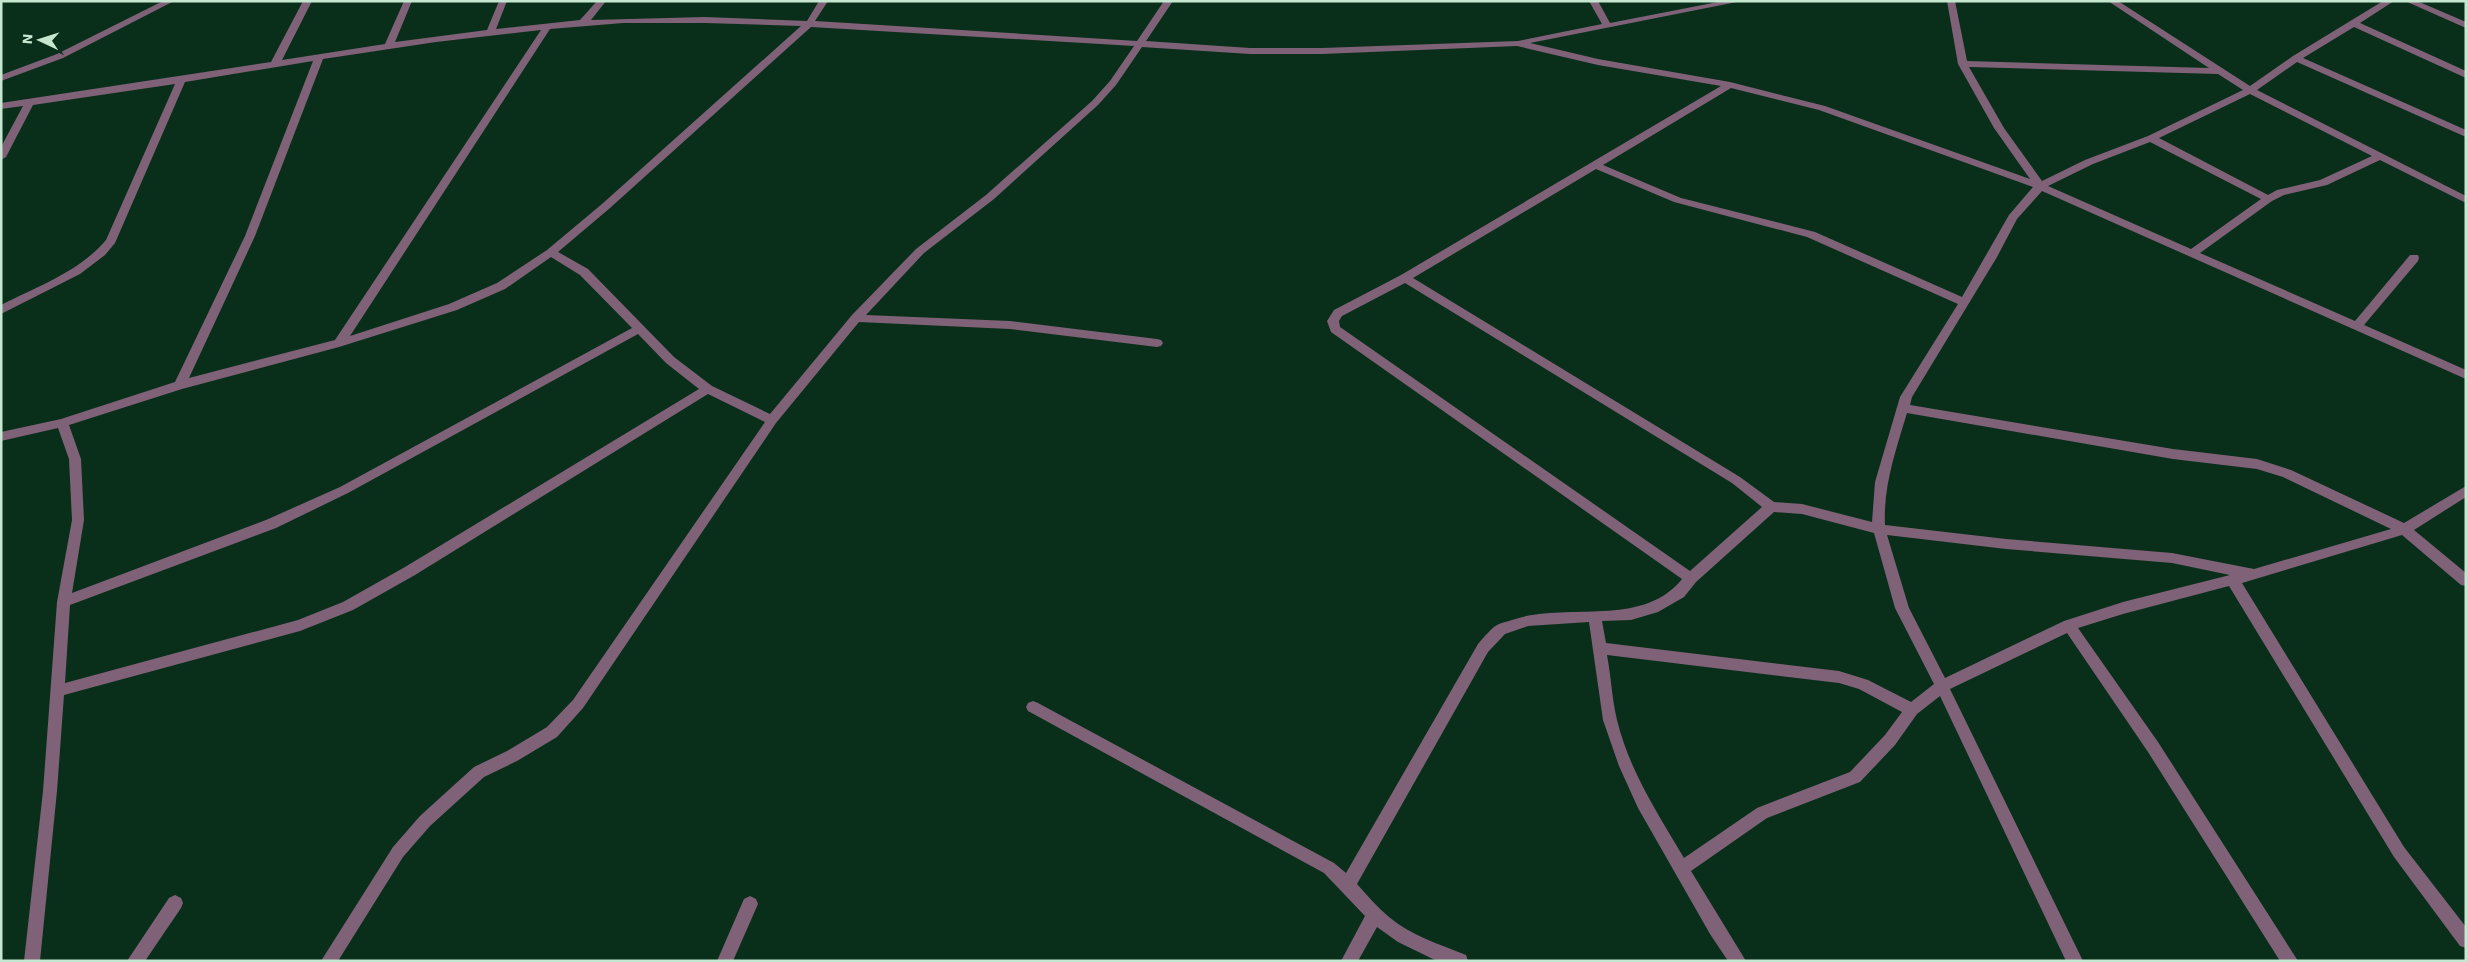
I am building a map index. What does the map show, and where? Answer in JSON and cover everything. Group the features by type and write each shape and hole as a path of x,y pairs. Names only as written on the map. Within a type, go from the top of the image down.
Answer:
{"street":[{"path":"1,78 60,56 170,1"},
{"path":"276,64 308,1"},
{"path":"389,45 408,1"},
{"path":"490,33 503,1"},
{"path":"583,23 602,1"},
{"path":"1,437 62,423 180,385 339,343 469,300 501,286 551,252 606,206 810,23 824,1"},
{"path":"329,961 398,852 425,821 479,772 512,756 552,732 578,704 772,420 856,318 920,251 990,197 1095,103 1113,83 1169,1"},
{"path":"1593,1 1607,26"},
{"path":"1,106 180,82 389,45 583,23 658,20 810,23 1250,51 1322,51 1517,43 1607,26 1692,5 1738,1"},
{"path":"1951,1 1962,64 1999,128 2040,186"},
{"path":"2112,1 2250,90 2378,157 2466,200"},
{"path":"2075,961 1942,686 1902,608 1879,530 1880,482 1906,397 2013,217 2040,186 2090,162 2151,138 2250,90 2296,58 2355,24 2390,1"},
{"path":"2410,1 2466,25"},
{"path":"2355,24 2466,75"},
{"path":"339,343 548,27"},
{"path":"1517,43 1598,62 1730,85 1822,108 2040,186 2466,375"},
{"path":"180,385 250,236 319,58"},
{"path":"2296,58 2466,134"},
{"path":"1962,64 2222,71"},
{"path":"1,310 87,265 104,252 112,241 180,82"},
{"path":"1691,578 1335,329 1333,321 1338,313 1405,278 1516,211 1597,166 1730,85"},
{"path":"1,158 29,103"},
{"path":"2151,138 2268,199"},
{"path":"2193,253 2268,199 2281,192 2323,183 2378,157"},
{"path":"1597,166 1678,200 1811,234 1964,302"},
{"path":"551,252 584,272 670,360 708,389 772,420"},
{"path":"2356,327 2414,258"},
{"path":"1405,278 1720,470 1771,507 1802,509 1879,530 2006,544 2172,558 2254,574"},
{"path":"856,318 1010,325 1157,343"},
{"path":"64,602 271,524 344,490 638,329"},
{"path":"57,691 300,625 348,606 410,571 708,389"},
{"path":"1903,408 2174,454 2256,464 2287,473 2404,529 2466,581"},
{"path":"32,961 50,791 64,602 78,520 75,459 62,423"},
{"path":"1682,868 1762,813 1855,777 1890,740 1912,710 1942,686 2069,625 2123,608 2254,574 2404,529 2466,491"},
{"path":"1348,884 1483,648 1500,630 1528,620 1631,614 1658,606 1679,593 1691,578 1771,507"},
{"path":"2233,580 2399,852 2466,940"},
{"path":"1595,617 1610,720 1626,766 1644,803 1716,928 1738,961"},
{"path":"2069,625 2153,746 2290,961"},
{"path":"1599,648 1839,677 1863,684 1912,710"},
{"path":"1032,707 1329,868 1348,884 1375,915 1396,932 1441,955 1460,961"},
{"path":"134,961 175,903"},
{"path":"725,961 750,904"},
{"path":"1349,961 1375,915"}]}
